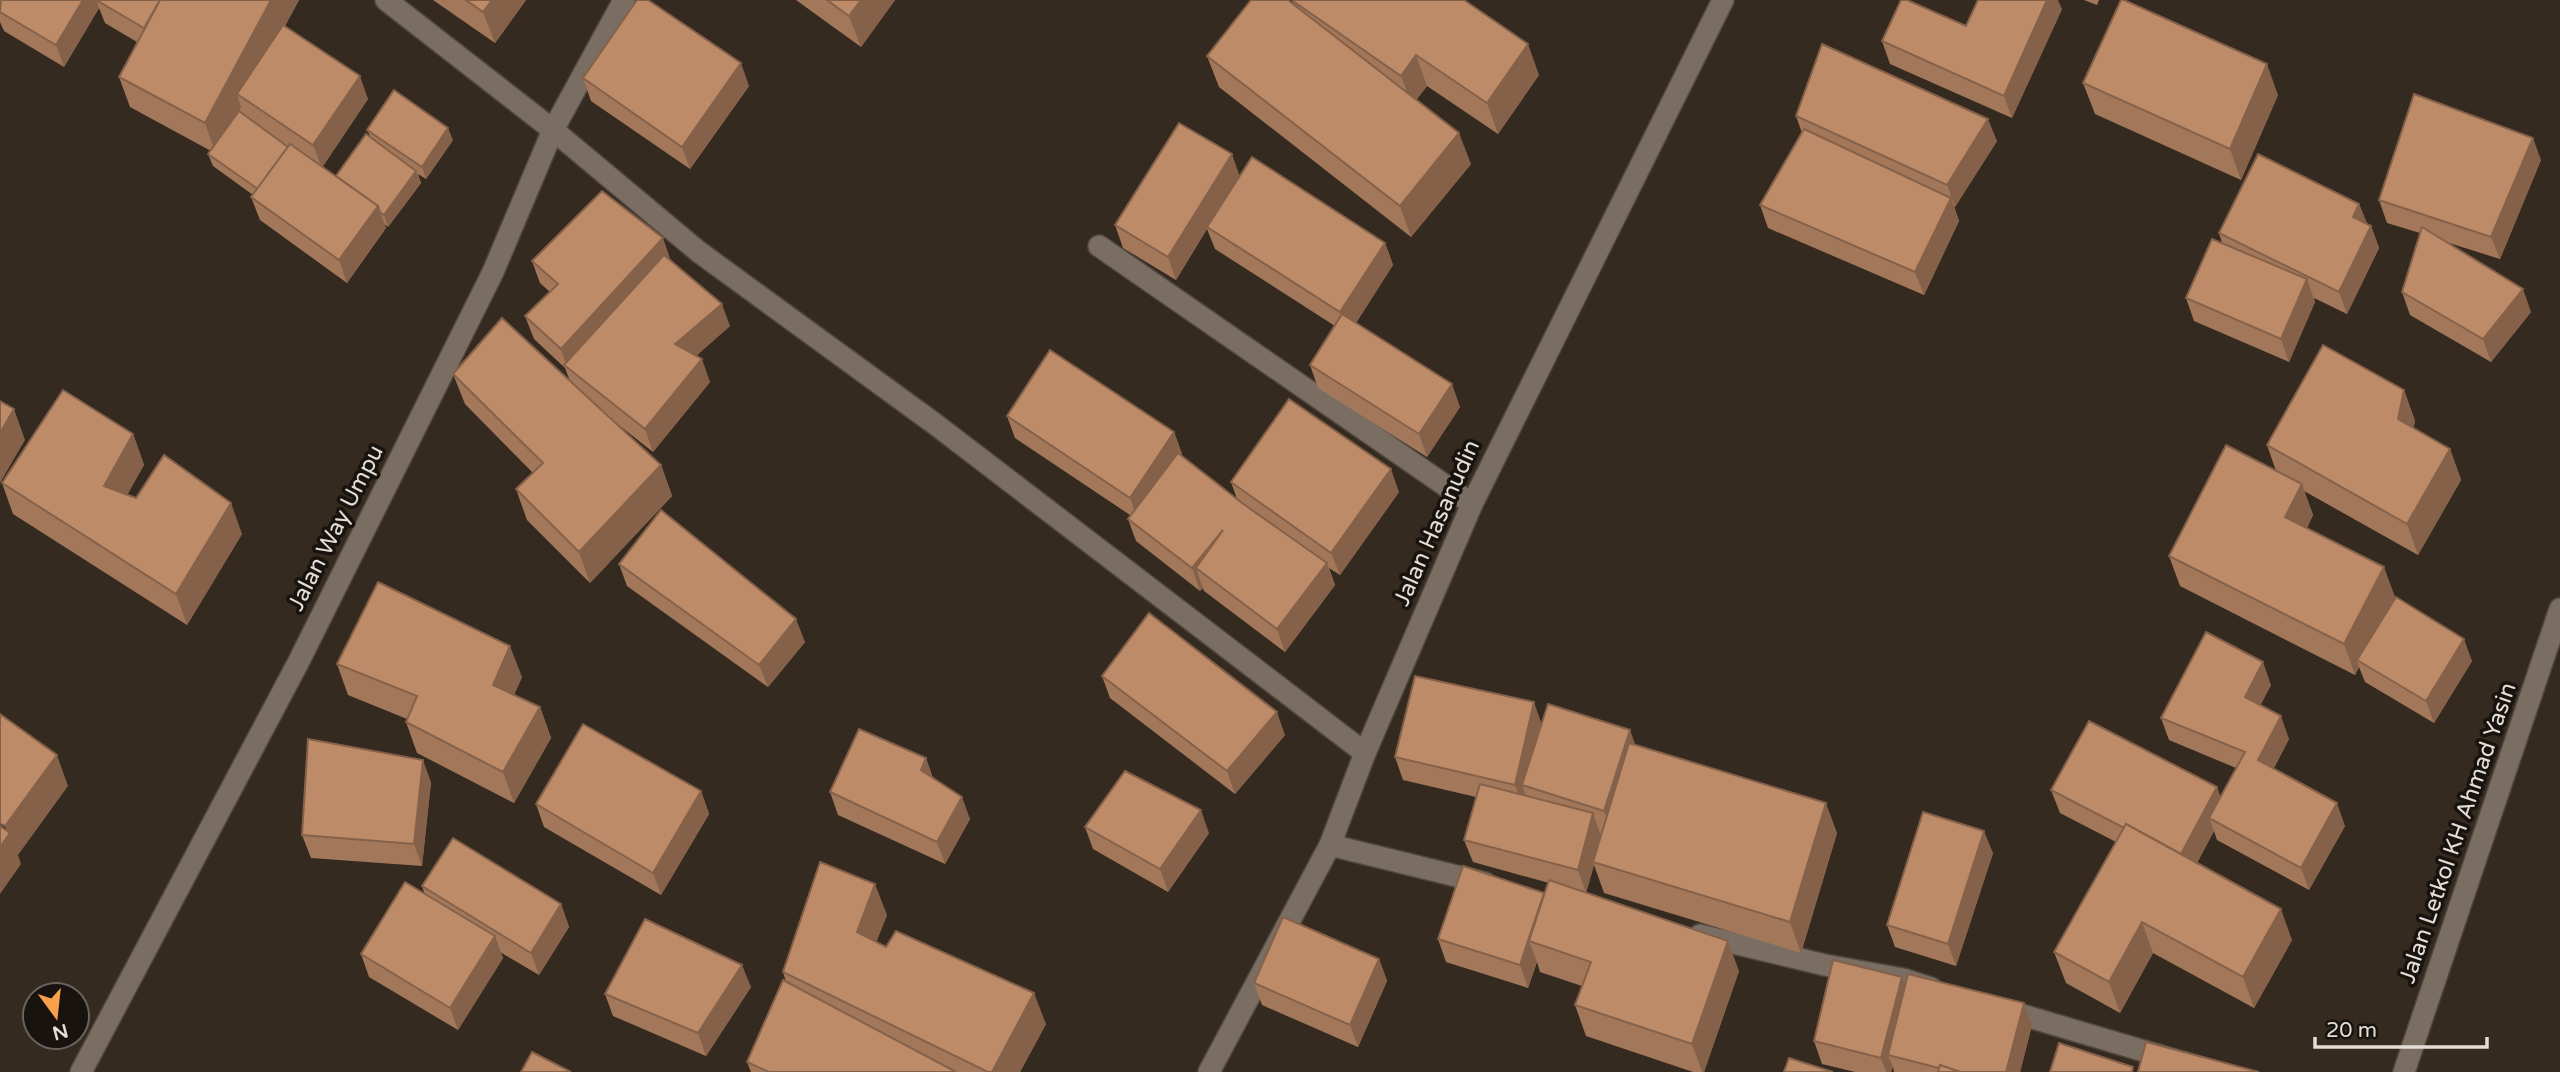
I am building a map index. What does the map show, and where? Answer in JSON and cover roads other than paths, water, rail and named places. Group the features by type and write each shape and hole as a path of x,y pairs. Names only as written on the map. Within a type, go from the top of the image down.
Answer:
{"street":[{"path":"386,0 554,130 699,252 935,425 1365,753"},
{"name":"Jalan Way Umpu","path":"81,1072 305,649 493,272 554,130 624,0"},
{"name":"Jalan Hasanudin","path":"1209,1072 1330,845 1365,753 1472,504 1723,0"},
{"path":"1099,246 1472,504"},
{"name":"Jalan Letkol KH Ahmad Yasin","path":"2404,1072 2560,610"},
{"path":"1330,845 1504,888"},
{"path":"1678,930 1825,965 1903,979 1957,996"},
{"path":"1984,1004 2215,1072"}]}
